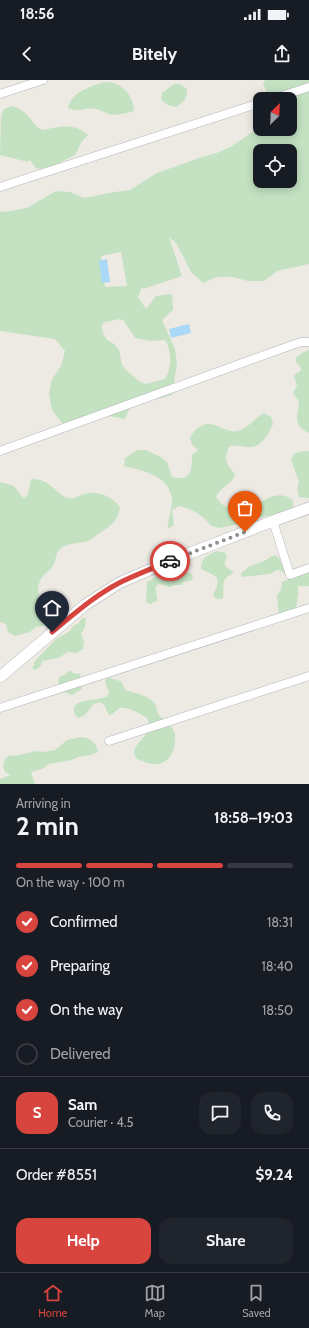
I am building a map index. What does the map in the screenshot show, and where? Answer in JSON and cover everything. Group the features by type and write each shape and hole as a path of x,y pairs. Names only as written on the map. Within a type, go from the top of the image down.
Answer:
{"main road":[{"path":"0,677 85,605 118,583 175,559 309,508"}],"street":[{"path":"0,94 44,80"},
{"path":"294,92 309,87"},
{"path":"0,187 253,105"},
{"path":"0,452 281,349 301,342 309,342"},
{"path":"273,521 290,574 309,568"},
{"path":"0,708 309,608"},
{"path":"110,741 309,676"}],"green space":[{"path":"265,80 309,80 309,264 277,271 264,281 248,281 233,277 217,277 203,283 191,272 176,243 169,237 182,276 143,289 142,287 138,297 146,309 156,296 172,294 173,310 162,320 175,349 177,364 172,395 157,399 142,395 131,405 125,419 92,413 78,423 62,423 52,410 49,394 52,379 61,366 65,351 55,339 0,331 0,212 27,208 56,191 70,192 84,198 130,190 157,173 217,153 232,146 253,131 253,136 297,136 297,92 267,92 263,84","holes":["121,252 127,286 105,287 101,256","120,319 124,321 135,338 151,341 166,341 169,351 170,365 165,379 146,384 139,381 122,365 119,350 114,344 107,340 103,333 102,325 105,322"]},
{"path":"104,82 116,84 125,90 129,94 134,111 111,115 92,108 72,110 68,108 73,97 82,90"},
{"path":"174,84 180,84 187,89 184,100 176,107 168,105 161,100 162,93"},
{"path":"12,106 18,108 26,114 34,124 42,130 66,126 77,128 88,135 82,141 75,155 61,162 55,167 41,170 35,167 30,160 28,162 0,155 1,116 4,109"},
{"path":"309,350 309,433 300,427 298,423 297,416 299,401 293,393 297,386 294,376 296,373 300,372 301,368 296,362 296,358"},
{"path":"264,413 271,417 273,424 270,431 256,446 230,446 226,461 235,474 231,481 218,493 216,497 224,505 239,510 248,509 269,498 284,496 293,500 293,508 279,514 248,518 234,525 219,528 211,526 197,513 179,506 172,510 174,525 168,529 172,499 166,484 161,479 147,472 124,466 125,458 138,450 146,450 161,457 167,462 172,477 184,478 190,473 192,455 198,450 192,445 190,437 198,428 206,424 210,424 233,431 238,431 245,428"},
{"path":"309,451 309,498 299,497 297,489 299,482 291,460 295,453"},
{"path":"31,479 43,481 60,494 69,498 95,493 112,499 120,507 115,520 106,529 88,541 65,546 59,550 53,565 40,581 38,588 44,615 44,626 36,627 30,632 15,636 8,632 6,624 0,622 0,482 14,486 24,499 28,494"},
{"path":"217,551 225,553 227,556 225,564 234,573 224,581 223,598 219,599 215,598 213,595 218,581 217,578 201,569 202,562 205,557"},
{"path":"274,555 280,559 283,565 291,565 293,569 290,576 287,576 281,571 277,570 270,574 242,577 241,573 250,566 264,561"},
{"path":"309,565 309,586 298,586 296,608 279,616 277,596 281,589 282,582 293,577"},
{"path":"180,572 191,573 193,576 192,580 184,582 181,585 173,585 170,587 159,584 156,586 157,601 150,604 146,602 147,582 158,576"},
{"path":"82,618 86,618 85,627 81,634 84,641 83,649 76,653 67,652 59,657 42,661 41,666 35,670 32,668 34,662 56,639 70,631"},
{"path":"70,670 73,673 80,674 82,689 72,695 61,691 58,680 60,676 64,675"},
{"path":"107,678 122,682 125,690 149,698 155,704 159,715 173,729 175,732 175,743 171,755 164,762 159,764 148,763 135,757 134,751 148,730 149,724 147,718 142,714 130,709 119,708 113,714 109,715 104,705 97,703 90,708 85,715 79,718 76,716 74,707 77,704 87,700 104,698 108,696 109,692 105,682"},
{"path":"80,737 92,741 96,745 98,751 92,755 49,764 42,769 31,772 35,784 0,784 0,779 11,775 5,772 3,766 5,759 8,756 20,755 35,751 43,752 55,750 67,740"}],"water":[{"path":"107,259 110,282 102,283 99,261"},
{"path":"189,324 191,333 171,338 169,329"}],"way so far":[{"path":"170,561 245,532"}],"route":[{"path":"52,632 85,605 118,583 170,561"}]}
